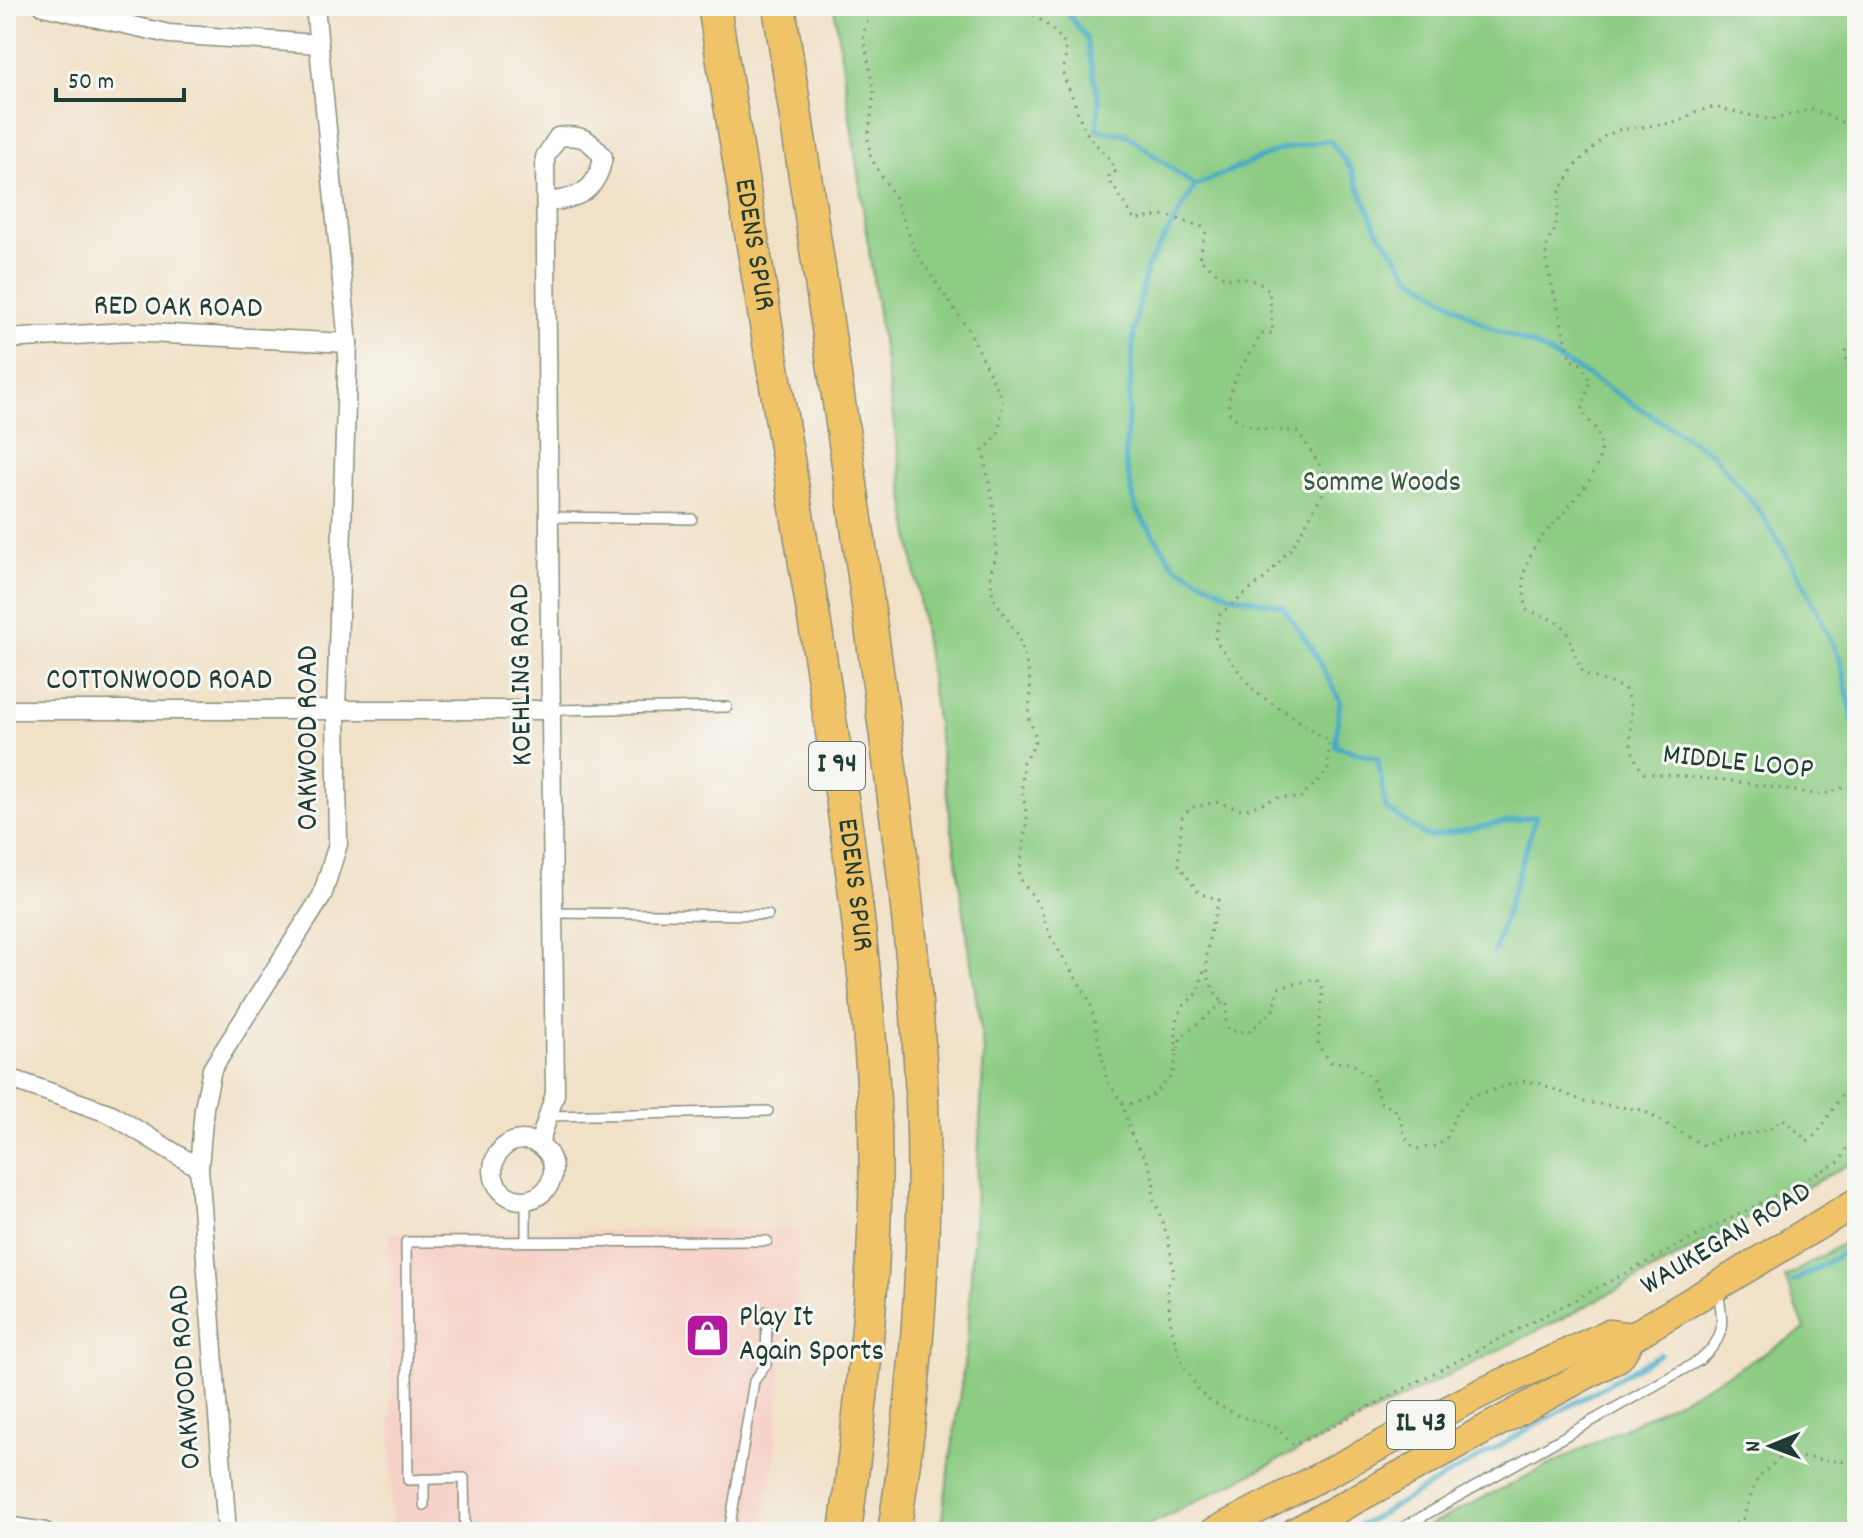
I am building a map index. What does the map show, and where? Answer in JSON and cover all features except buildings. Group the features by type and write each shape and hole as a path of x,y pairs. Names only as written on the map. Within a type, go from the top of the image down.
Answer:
{"highway":[{"name":"EDENS SPUR","path":"714,6 830,717 853,891 874,1100 875,1191 869,1299 845,1532"},
{"name":"EDENS SPUR","path":"779,6 856,509 903,866 922,1100 918,1319 907,1446 894,1532"}],"main road":[{"name":"WAUKEGAN ROAD","path":"1295,1532 1619,1357 1632,1337 1857,1202"},
{"name":"WAUKEGAN ROAD","path":"1214,1532 1481,1393 1608,1334 1632,1337"}],"street":[{"path":"43,6 169,34 319,44"},
{"name":"OAKWOOD ROAD","path":"225,1532 199,1168 204,1108 212,1069 322,896 338,844 336,711 348,343 315,6"},
{"name":"KOEHLING ROAD","path":"539,1144 551,1116 555,1094 546,202"},
{"name":"RED OAK ROAD","path":"6,339 127,332 348,343"},
{"name":"COTTONWOOD ROAD","path":"6,710 552,710"},
{"path":"6,1077 111,1114 199,1168"},
{"path":"529,1140 539,1144 552,1160 552,1180 539,1196 526,1201 506,1195 499,1188 493,1168 495,1158 509,1143 529,1140"},
{"path":"6,1526 45,1532"}],"lane":[{"path":"549,517 692,519"},
{"path":"552,710 727,707"},
{"path":"553,913 768,915"},
{"path":"551,1116 768,1111"},
{"path":"526,1201 526,1241"},
{"path":"465,1532 464,1478 408,1480 406,1242 767,1241"},
{"path":"1395,1532 1700,1360 1718,1344 1721,1334 1718,1287"},
{"path":"729,1532 754,1381 766,1365 767,1311"},
{"path":"424,1479 424,1505"}],"path":[{"path":"873,6 863,33 874,93 868,139 871,158 894,196 916,253 970,332 1003,402 998,435 983,451 995,515 996,556 990,574 993,597 1018,635 1031,693 1028,716 1035,735 1034,746 1023,762 1022,789 1027,818 1019,877 1039,905 1051,938 1090,1001 1107,1081 1122,1102 1132,1137 1147,1160 1156,1210 1168,1238 1174,1273 1167,1287 1171,1327 1182,1363 1199,1391 1210,1401 1239,1416 1277,1428 1294,1446 1841,1161 1857,1124"},
{"path":"1020,6 1030,10 1064,45 1067,60 1064,79 1088,134 1103,146 1113,165 1115,172 1109,175 1110,181 1135,220 1165,215 1202,227 1206,232 1199,259 1226,279 1235,277 1261,283 1269,290 1273,333 1262,334 1240,369 1228,396 1229,412 1241,423 1252,427 1298,432 1323,470 1326,487 1293,546 1265,578 1220,614 1215,640 1255,692 1329,741 1328,771 1299,799 1279,797 1244,810 1216,802 1190,808 1182,818 1178,864 1199,893 1219,900 1198,993 1182,1007 1176,1021 1177,1065"},
{"name":"MIDDLE LOOP","path":"1857,129 1811,109 1771,120 1714,107 1695,112 1679,122 1619,130 1593,146 1574,167 1560,191 1555,230 1549,239 1545,257 1571,360 1580,363 1590,381 1582,411 1599,437 1601,458 1592,479 1537,542 1523,575 1527,610 1554,618 1573,637 1584,674 1624,688 1632,714 1629,746 1644,773 1725,780 1821,795 1857,783"},
{"path":"1857,339 1846,348 1847,366 1857,380"},
{"path":"1205,965 1210,985 1224,1002 1229,1031 1249,1032 1275,1008 1278,988 1316,979 1323,989 1318,1046 1331,1062 1351,1063 1372,1078 1380,1102 1397,1111 1405,1137 1415,1149 1436,1146 1446,1139 1456,1114 1471,1096 1524,1081 1585,1102 1642,1110 1705,1146 1724,1134 1762,1132 1783,1119 1808,1141 1817,1135 1821,1122 1857,1076"},
{"path":"1122,1102 1133,1104 1150,1097 1172,1076 1181,1037 1224,1002"},
{"path":"1705,1532 1742,1521 1757,1479 1779,1459 1796,1457 1857,1463"}],"shaded area":[{"path":"799,1229 796,1310 785,1312 775,1459 761,1532 392,1532 390,1233"}],"green space":[{"name":"Somme Woods","path":"834,6 1857,6 1857,1160 1579,1310 1135,1532 940,1532 967,1344 984,1053"},
{"path":"1857,1235 1857,1532 1417,1532 1710,1384 1805,1329 1785,1278"}],"waterway":[{"path":"1062,6 1086,37 1099,102 1097,130 1126,134 1195,186"},
{"path":"1494,952 1536,816 1428,837 1386,809 1378,759 1335,746 1340,701 1315,653 1282,606 1230,595 1174,565 1136,509 1125,459 1134,331 1146,269 1195,186 1279,150 1330,140 1351,169 1377,229 1411,276 1485,325 1535,346 1587,375 1713,454 1761,513 1800,576 1840,659 1857,738"},
{"path":"1793,1282 1857,1245"},
{"path":"1349,1532 1660,1354"}],"place":[{"name":"Play It Again Sports","path":"708,1336"}]}
